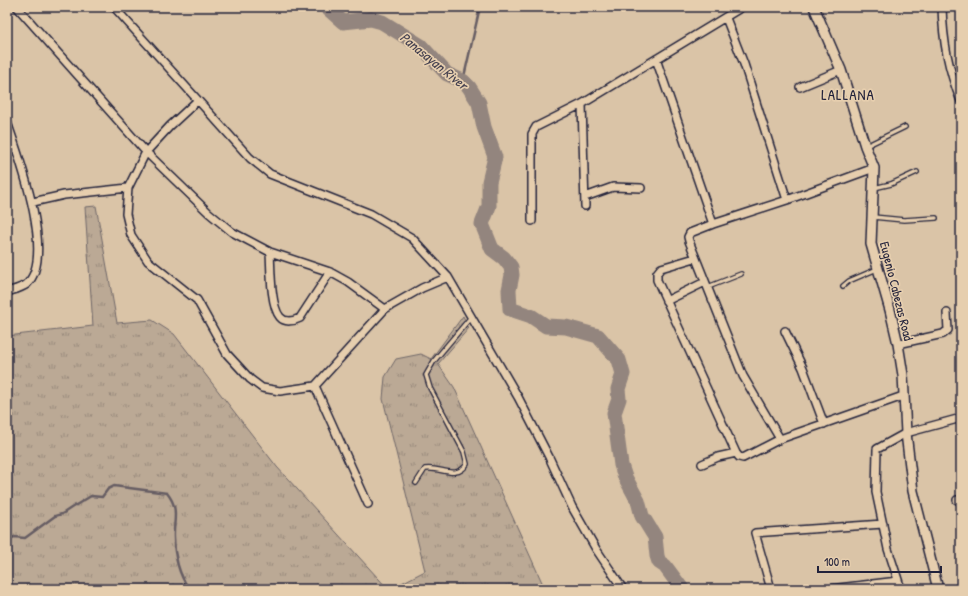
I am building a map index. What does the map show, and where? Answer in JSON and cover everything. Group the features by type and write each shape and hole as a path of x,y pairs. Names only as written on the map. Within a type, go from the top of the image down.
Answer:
{"street":[{"path":"17,7 146,152 174,181 232,232 270,252 330,272 348,282 385,309"},
{"path":"114,7 197,101 250,158 270,174 378,218 412,238 448,277 518,397 549,457 572,507 596,549 623,589"},
{"path":"532,221 532,134 536,127 582,104 742,7"},
{"name":"Eugenio Cabezas Road","path":"814,7 841,70 865,146 874,168 871,244 898,344 903,375 906,433 913,491 938,589"},
{"path":"942,7 943,32 950,74 961,101"},
{"path":"726,18 744,64 787,200"},
{"path":"656,58 712,224"},
{"path":"800,87 841,70"},
{"path":"197,101 170,126 146,152 128,188 126,214 131,235 142,254 161,272 197,300 227,354 241,371 262,388 280,390 315,386 385,309 422,288 448,277"},
{"path":"582,104 585,206"},
{"path":"7,122 33,202 37,261 33,274 27,284 7,292"},
{"path":"780,439 743,376 695,258 689,241 689,235 712,224 787,200 874,168"},
{"path":"33,202 64,195 128,188"},
{"path":"585,197 613,188 641,188"},
{"path":"270,252 274,300 280,317 286,321 293,321 300,318 330,272"},
{"path":"695,258 658,270 657,280 739,457 743,458 780,439 903,396"},
{"path":"666,301 706,285"},
{"path":"898,344 943,334 948,330 947,313"},
{"path":"785,331 802,368 824,424"},
{"path":"315,386 368,504"},
{"path":"901,589 888,549 876,492 877,449 906,433 961,418"},
{"path":"702,464 718,457 736,453"},
{"path":"771,589 755,533 883,524"},
{"path":"830,589 898,581"}],"lane":[{"path":"865,146 905,127"},
{"path":"873,188 891,184 917,172"},
{"path":"872,217 904,220 936,218"},
{"path":"843,286 848,281 877,269"},
{"path":"706,285 741,274"},
{"path":"416,483 425,470 430,468 452,473 457,472 467,464 464,452 430,388 426,375 430,366 471,317"}],"green space":[{"path":"96,206 117,323 152,320 174,334 277,467 388,589 7,589 7,336 93,326 85,207"},
{"path":"463,316 469,328 438,364 454,387 545,589 390,589 425,571 383,399 385,377 396,359 421,354 431,359"}],"waterway":[{"name":"Panasayan River","path":"326,7 343,22 371,19 382,22 421,46 447,74 463,81 469,87 479,103 484,127 495,157 489,182 489,206 482,224 492,249 504,258 511,267 512,275 509,290 510,309 531,316 546,326 566,327 598,336 619,360 623,374 618,389 619,399 614,413 621,465 625,477 638,501 642,516 655,537 659,562 665,566 682,589"},
{"path":"463,81 480,7"},
{"path":"7,540 14,537 25,538 55,516 62,514 91,496 102,497 108,489 114,486 167,493 175,510 174,538 176,558 182,578 189,589"}],"district":[{"name":"LALLANA","path":"848,95"}]}
